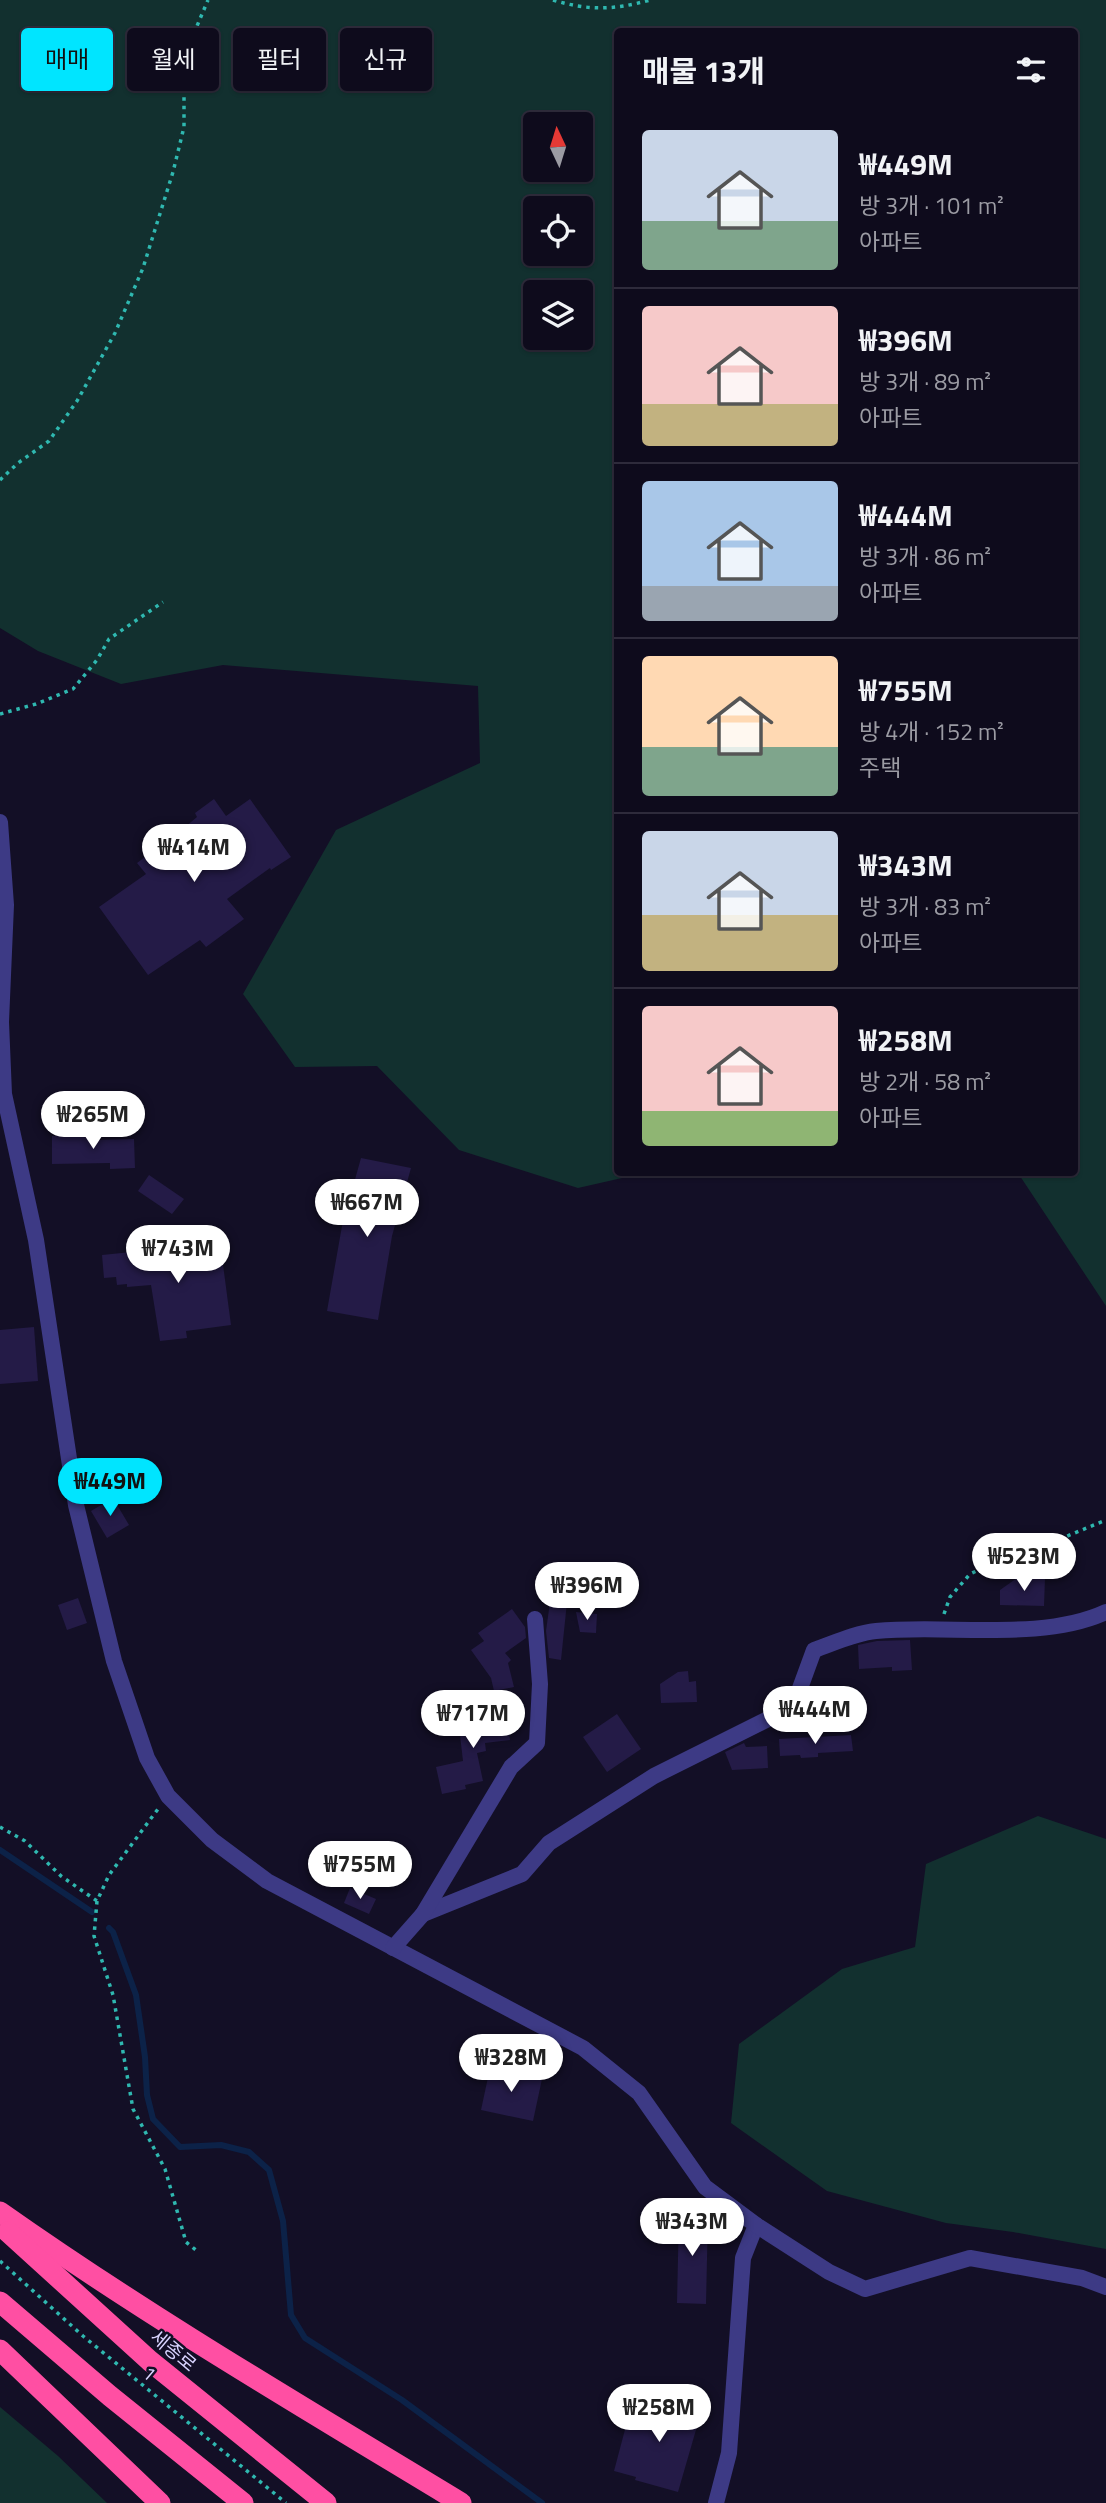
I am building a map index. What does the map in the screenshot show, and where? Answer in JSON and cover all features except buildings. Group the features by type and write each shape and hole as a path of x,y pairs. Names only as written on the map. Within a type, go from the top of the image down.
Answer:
{"highway":[{"path":"0,2212 51,2249 220,2357 461,2503"},
{"name":"세종로","path":"0,2224 150,2361 326,2503"},
{"path":"0,2302 110,2396 243,2503"},
{"path":"0,2350 160,2503"}],"street":[{"path":"0,822 6,905 1,1022 4,1094 36,1240 76,1505 114,1661 147,1758 167,1796 212,1840 267,1881 583,2048 639,2093 705,2186 756,2225 829,2272 866,2289 970,2258 1082,2278 1106,2287"},
{"path":"423,1914 522,1874 549,1843 654,1776 771,1718 799,1690 814,1650 873,1631 1048,1628 1086,1622 1106,1612"},
{"path":"393,1948 423,1914 511,1767 537,1743 540,1684 535,1619"},
{"path":"716,2503 729,2453 743,2258 756,2225"}],"path":[{"path":"0,480 49,441 77,401 115,333 143,268 173,172 184,127 184,86 197,26 208,0"},
{"path":"553,0 576,7 615,9 650,0"},
{"path":"0,714 36,704 73,689 97,660 109,639 163,602"},
{"path":"938,1629 950,1597 970,1574 998,1560 1048,1544 1106,1520"},
{"path":"167,1796 109,1875 97,1901 94,1936 113,1995 133,2109 165,2169 186,2242 197,2251"},
{"path":"0,1827 25,1841 61,1876 97,1901"},
{"name":"1","path":"0,2261 83,2336 286,2503"}],"green space":[{"path":"0,0 1106,0 1106,1306 1020,1176 1078,1176 1078,28 614,28 614,1176 631,1176 578,1188 459,1150 377,1066 295,1067 243,994 336,830 480,763 478,686 223,665 121,684 38,651 0,628"},
{"path":"1038,1816 1106,1839 1106,2249 946,2223 827,2191 731,2123 739,2044 842,1969 915,1947 926,1864"},
{"path":"0,2407 58,2456 107,2503 0,2503"}],"waterway":[{"path":"0,1850 92,1912"},
{"path":"109,1928 113,1932 136,1995 145,2057 147,2095 153,2119 180,2147 221,2145 249,2152 269,2170 283,2221 291,2315 305,2338 402,2400 542,2503"}]}
